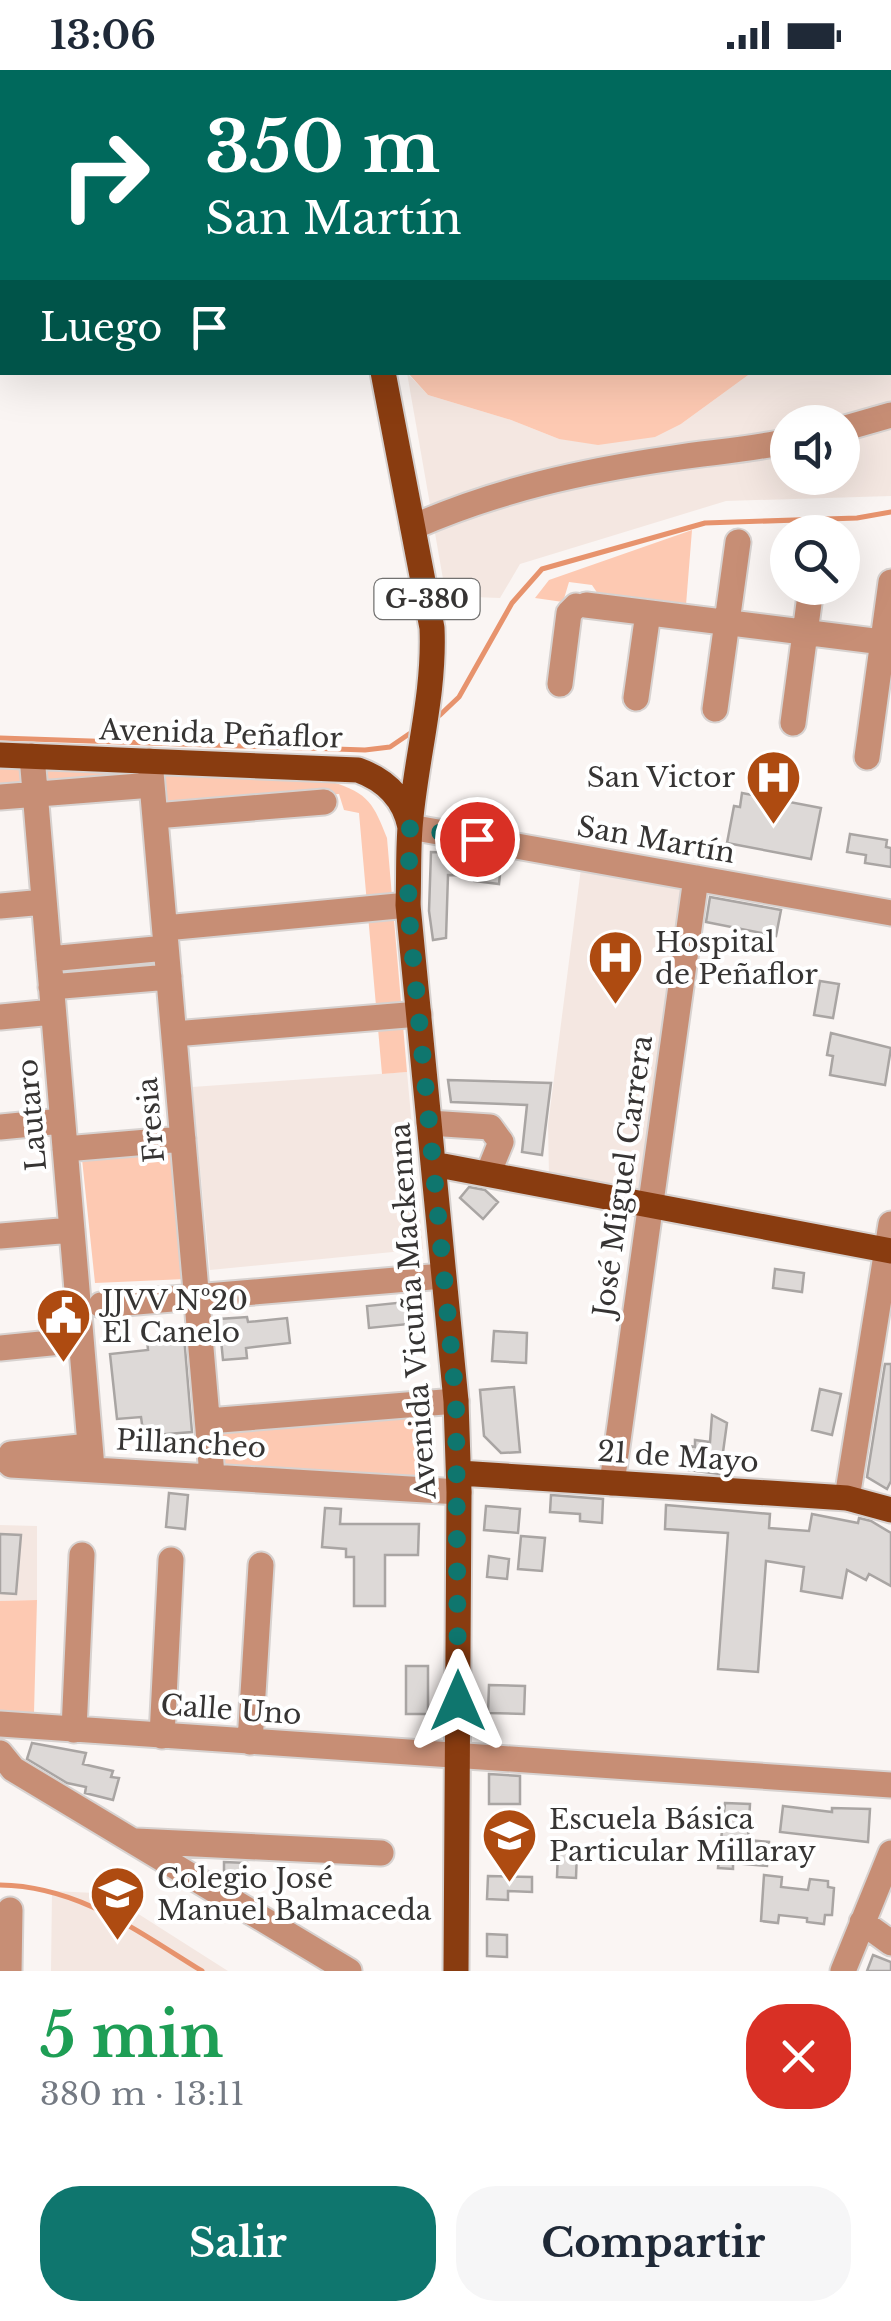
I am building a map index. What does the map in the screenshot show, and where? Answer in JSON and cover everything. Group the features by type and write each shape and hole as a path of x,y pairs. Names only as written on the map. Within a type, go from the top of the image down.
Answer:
{"main road":[{"name":"G-380","path":"385,375 432,628 433,659 410,827"},
{"path":"358,770 391,770 408,763 423,743"},
{"name":"Avenida Peñaflor","path":"0,755 151,773 358,770 390,788 404,807 410,827"},
{"name":"Avenida Vicuña Mackenna","path":"410,827 408,906 456,1400 456,1971"},
{"path":"433,1164 649,1204 890,1242"},
{"name":"21 de Mayo","path":"459,1483 612,1483 847,1498 891,1510"}],"street":[{"path":"860,423 891,414"},
{"path":"414,527 473,502 532,484 620,466 770,445"},
{"path":"715,709 738,542"},
{"path":"867,756 887,643 891,582"},
{"path":"793,723 808,605"},
{"path":"560,684 569,614 581,606 887,643"},
{"path":"636,698 648,613"},
{"name":"Lautaro","path":"32,756 91,1457"},
{"name":"Avenida Peñaflor","path":"0,796 35,794 151,773"},
{"name":"Fresia","path":"151,773 212,1475"},
{"path":"155,816 324,802"},
{"name":"San Martín","path":"410,827 891,913"},
{"name":"José Miguel Carrera","path":"612,1483 696,878"},
{"path":"0,906 44,902"},
{"path":"49,959 165,938 408,906"},
{"path":"0,1017 52,1000 169,977"},
{"path":"174,1034 419,1014"},
{"path":"0,1127 62,1121"},
{"path":"429,1122 496,1130 500,1142 488,1174"},
{"path":"65,1149 183,1139"},
{"path":"0,1236 72,1230"},
{"path":"847,1498 890,1242"},
{"path":"101,1305 443,1276"},
{"path":"0,1348 81,1340"},
{"path":"208,1421 456,1400"},
{"name":"Pillancheo","path":"91,1457 212,1475 459,1483"},
{"path":"74,1730 82,1555"},
{"path":"162,1736 171,1560"},
{"path":"250,1742 261,1566"},
{"name":"Calle Uno","path":"0,1724 891,1785"},
{"path":"0,1753 13,1769 349,1971"},
{"path":"130,1840 381,1854"},
{"path":"843,1971 891,1853"},
{"path":"9,1971 10,1910"},
{"path":"862,1922 891,1943"}],"shaded area":[{"path":"407,375 428,395 559,439 681,424 748,375 891,375 891,496 726,501 520,564 500,598 446,596"},
{"path":"410,375 748,375 681,424 655,437 598,445 559,439 428,395"},
{"path":"692,530 686,605 600,597 592,585 569,582 563,602 535,598 549,580"},
{"path":"0,766 332,782 362,796 374,809 387,838 407,1072 382,1074 359,813 344,810 339,794 164,806 161,782 0,788"},
{"name":"Hospital de Peñaflor","path":"581,868 688,889 641,1189 549,1176 548,1125"},
{"path":"407,1072 423,1249 210,1270 192,1087"},
{"path":"177,1152 186,1279 95,1283 82,1159"},
{"path":"424,1409 430,1481 222,1468 220,1426"},
{"path":"0,1525 37,1526 37,1600 0,1601"},
{"path":"37,1600 34,1713 0,1710 0,1601"},
{"name":"Colegio José Manuel Balmaceda","path":"52,1891 95,1893 140,1915 228,1971 51,1971"}],"building":[{"name":"San Victor","path":"742,793 821,808 811,859 727,843 734,806 740,807"},
{"path":"850,834 887,840 891,867 865,863 866,855 847,852"},
{"path":"431,852 458,853 458,860 501,865 499,884 474,881 474,876 448,875 446,938 433,940 429,911"},
{"path":"710,897 781,910 776,936 706,922"},
{"path":"820,981 839,984 833,1018 814,1015"},
{"path":"831,1033 891,1048 885,1085 830,1075 833,1056 827,1055"},
{"path":"448,1080 551,1083 542,1155 522,1152 527,1105 451,1102"},
{"path":"469,1187 485,1190 498,1202 483,1219 460,1198"},
{"path":"775,1269 804,1273 802,1292 773,1288"},
{"path":"406,1302 409,1324 369,1328 367,1306"},
{"path":"247,1317 248,1322 287,1318 290,1343 246,1348 247,1358 223,1360 219,1319"},
{"path":"494,1331 527,1333 526,1363 492,1361"},
{"path":"184,1336 192,1432 155,1435 155,1430 143,1431 141,1417 117,1419 110,1354 148,1350 147,1339"},
{"path":"885,1364 891,1364 891,1481 887,1489 867,1477"},
{"path":"514,1387 520,1452 501,1453 484,1436 480,1390"},
{"path":"820,1389 841,1394 832,1435 812,1430"},
{"path":"712,1415 727,1423 720,1474 688,1470 690,1446 695,1447 695,1440 710,1442"},
{"path":"169,1493 188,1495 185,1529 166,1527"},
{"path":"551,1495 603,1499 602,1523 580,1521 580,1514 550,1512"},
{"path":"666,1505 770,1514 769,1528 809,1531 812,1514 858,1523 859,1518 871,1521 891,1533 891,1586 869,1574 866,1580 847,1570 842,1598 801,1591 804,1567 766,1561 758,1672 718,1669 728,1533 665,1529"},
{"path":"486,1506 520,1509 518,1533 484,1530"},
{"path":"325,1508 341,1509 340,1524 419,1524 418,1555 385,1555 385,1606 354,1606 354,1557 346,1557 346,1549 322,1547"},
{"path":"0,1534 21,1535 16,1594 0,1593"},
{"path":"521,1536 545,1538 542,1571 518,1569"},
{"path":"489,1556 509,1559 507,1579 487,1577"},
{"path":"406,1666 428,1666 428,1714 406,1714"},
{"path":"489,1685 525,1686 524,1714 488,1713"},
{"path":"32,1743 86,1753 83,1764 113,1771 111,1777 119,1778 113,1800 85,1793 86,1787 67,1783 27,1759"},
{"path":"489,1774 520,1776 520,1804 489,1804"},
{"path":"725,1803 750,1804 748,1840 769,1842 767,1866 733,1863 733,1869 718,1868"},
{"path":"783,1806 832,1812 832,1808 870,1809 868,1842 780,1832"},
{"path":"558,1851 577,1851 576,1878 557,1877"},
{"path":"224,1862 247,1863 248,1884 236,1884 224,1877"},
{"path":"764,1875 782,1877 781,1887 808,1890 810,1879 828,1881 828,1887 834,1888 832,1915 825,1915 824,1924 779,1915 778,1923 761,1921"},
{"name":"Escuela Básica Particular Millaray","path":"488,1876 532,1877 532,1892 508,1891 508,1900 487,1899"},
{"path":"487,1934 507,1935 507,1957 487,1956"},
{"path":"873,1955 891,1962 891,1971 867,1971"}],"waterway":[{"path":"440,715 459,697 512,603 542,569 705,523 857,518 891,512"},
{"path":"0,738 365,750 390,747 409,734"},
{"path":"0,1885 28,1887 81,1902 130,1926 202,1971"}],"place":[{"name":"San Victor","path":"774,826"},
{"name":"Hospital de Peñaflor","path":"616,1007"},
{"name":"JJVV Nº20 El Canelo","path":"63,1365"},
{"name":"Escuela Básica Particular Millaray","path":"510,1884"},
{"name":"Colegio José Manuel Balmaceda","path":"118,1943"}],"route":[{"path":"458,1701 456,1400 408,906 410,827 477,839"}]}
